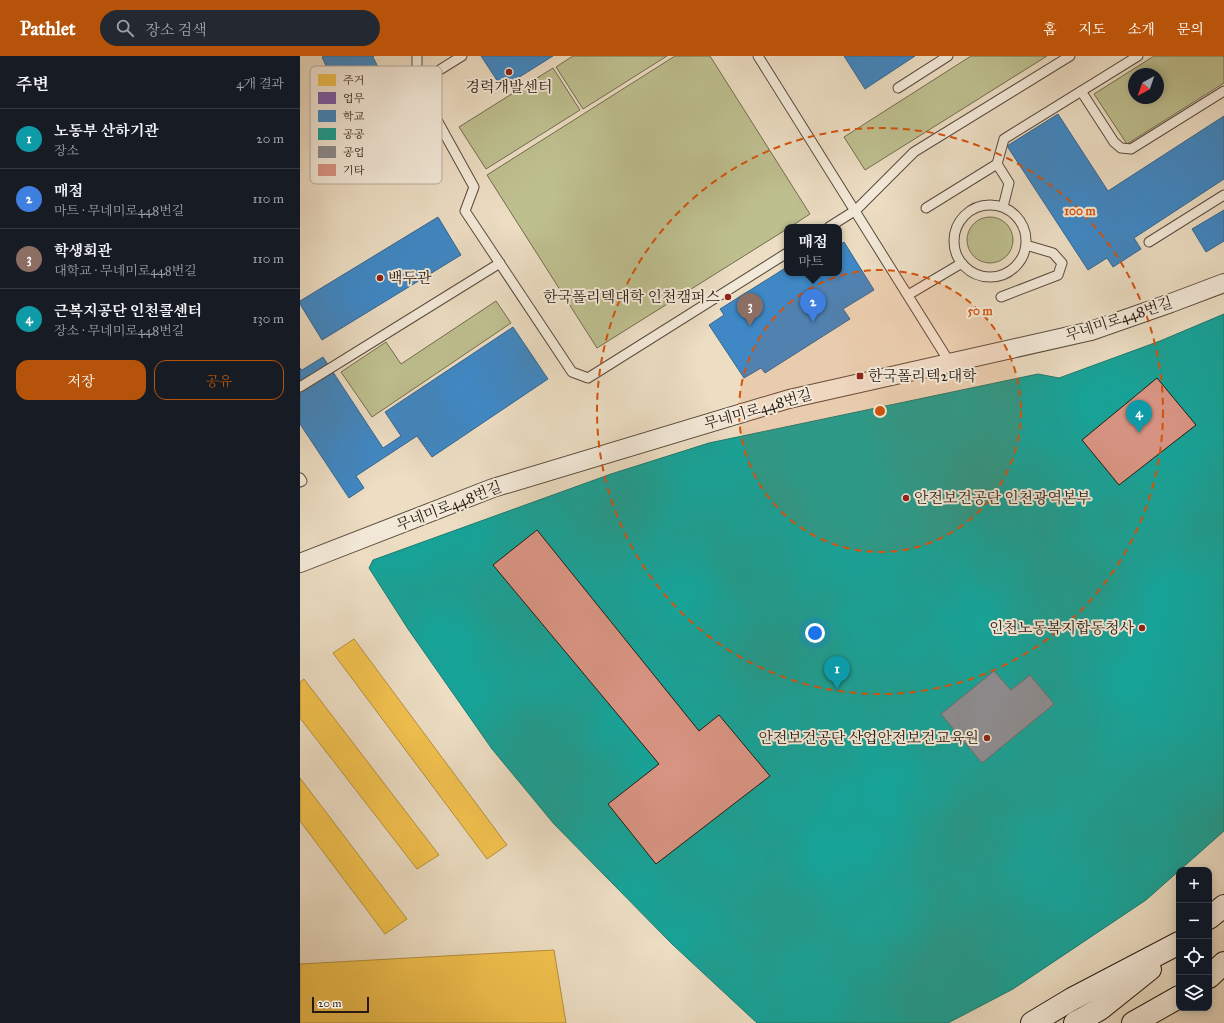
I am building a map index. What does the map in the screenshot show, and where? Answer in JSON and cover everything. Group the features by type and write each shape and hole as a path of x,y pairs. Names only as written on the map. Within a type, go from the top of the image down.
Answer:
{"main road":[{"path":"1212,916 1224,906"},
{"path":"1032,1023 1079,996 1176,945"},
{"path":"1075,1023 1100,1009 1154,966 1176,946"},
{"path":"1133,1023 1176,999"},
{"path":"1159,1023 1176,1008"}],"street":[{"name":"무네미로448번길","path":"300,563 493,488 789,399 1091,331 1224,283"}],"lane":[{"path":"442,68 462,56"},
{"path":"758,56 950,362"},
{"path":"898,88 948,56"},
{"path":"834,224 856,210 914,152 1057,59 1070,56"},
{"path":"1003,207 1009,183 998,164 1004,139 1138,56"},
{"path":"1081,91 1114,142 1121,148 1131,149 1224,91"},
{"path":"442,129 474,187 465,211 572,372 588,378 784,256"},
{"path":"926,208 998,164"},
{"path":"1149,242 1224,195"},
{"path":"991,205 1003,207 1013,213 1020,222 1025,233 1026,245 1022,256 1015,266 1006,273 994,276 982,276 971,271 962,264 956,253 954,242 956,230 961,220 969,211 980,206 991,205"},
{"path":"1001,297 1058,275 1062,263 1053,253 1026,245"},
{"path":"300,387 500,263"},
{"path":"908,295 962,264"},
{"path":"300,478 302,481 300,482"}],"green space":[{"path":"573,56 667,56 583,109 556,67"},
{"path":"675,56 710,56 810,214 795,224 784,224 784,231 597,348 487,175"},
{"path":"971,56 1047,56 865,170 844,137"},
{"path":"1154,56 1224,56 1224,83 1127,144 1094,94 1128,72 1128,104 1164,104 1164,68 1135,68"},
{"path":"553,68 580,110 486,169 459,127"},
{"path":"995,217 1007,223 1012,231 1012,249 1007,257 999,262 985,263 973,257 968,249 967,235 973,223 981,218"},
{"path":"496,301 511,323 372,417 341,372 386,342 401,364"}],"building: 주거":[{"path":"354,639 507,845 487,859 333,653"},
{"path":"304,679 439,855 417,869 300,718 300,682"},
{"path":"300,778 407,919 385,934 300,821"},
{"path":"554,950 566,1023 300,1023 300,964"}],"building: 업무":[{"name":"안전보건공단 인천광역본부","path":"853,424 879,454 908,431 924,449 945,433 1024,533 1004,550 1022,571 985,602 980,595 930,635 786,463 810,445 820,451"},
{"name":"인천노동복지합동청사","path":"1136,541 1224,657 1224,737 1192,761 1057,600"}],"building: 학교":[{"path":"374,56 373,57 378,66 326,66 322,57"},
{"name":"경력개발센터","path":"481,56 553,56 502,88"},
{"path":"844,56 915,56 865,89"},
{"path":"1058,114 1108,191 1224,116 1224,179 1134,238 1141,249 1113,267 1107,258 1088,270 1007,146"},
{"path":"1224,210 1224,241 1206,252 1192,229"},
{"name":"백두관","path":"438,217 461,255 322,340 300,304 300,301"},
{"path":"844,242 874,290 843,309 850,319 765,373 761,368 744,378 709,325 724,315 720,309 784,269 784,276 842,276 842,243"},
{"path":"513,327 548,379 432,457 417,436 356,476 364,488 349,498 300,424 300,368 302,370 323,357 383,448 401,436 385,412"}],"building: 공공":[{"path":"1224,314 1224,831 1183,867 1176,867 1176,873 1146,900 1013,989 948,1023 757,1023 672,944 554,824 492,749 408,629 369,568 373,560 611,474 709,443 1038,374 1059,378 1160,341"}],"building: 공업":[{"name":"안전보건공단 산업안전보건교육원","path":"994,671 1011,690 1030,675 1054,704 982,763 941,714"}],"building: 기타":[{"path":"1157,378 1196,425 1119,485 1082,440"},
{"path":"537,530 699,731 719,715 770,776 656,864 608,804 659,764 493,565"}],"place":[{"name":"경력개발센터","path":"509,72"},
{"name":"백두관","path":"380,278"},
{"name":"한국폴리텍대학 인천캠퍼스","path":"728,297"},
{"name":"매점","path":"813,322"},
{"name":"학생회관","path":"750,326"},
{"name":"한국폴리텍2대학","path":"860,376"},
{"name":"근복지공단 인천콜센터","path":"1139,433"},
{"name":"안전보건공단 인천광역본부","path":"906,498"},
{"name":"인천노동복지합동청사","path":"1142,628"},
{"name":"노동부 산하기관","path":"837,689"},
{"name":"안전보건공단 산업안전보건교육원","path":"987,738"}]}
